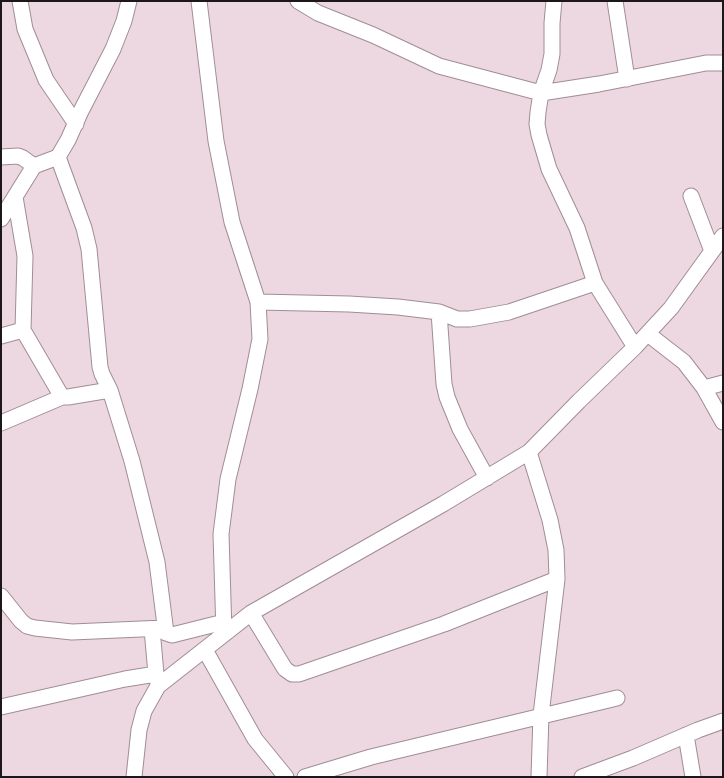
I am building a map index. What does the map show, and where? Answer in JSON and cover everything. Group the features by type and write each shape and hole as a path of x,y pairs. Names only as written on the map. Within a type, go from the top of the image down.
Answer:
{"street":[{"path":"20,1 25,29 46,80 76,124"},
{"path":"1,219 34,166 58,157 113,49 124,20 129,1"},
{"path":"199,1 217,148 232,222 258,302 260,339 250,389 228,479 221,534 224,628"},
{"path":"298,1 318,13 373,35 440,66 541,93 706,63 723,63"},
{"path":"554,1 550,70 541,93 538,112 540,135 550,170 577,228 596,283 635,348"},
{"path":"615,1 627,78"},
{"path":"1,157 18,156 34,166"},
{"path":"58,157 84,228 89,248 100,367 110,390 132,460 157,562 157,680 144,711 139,730 134,777"},
{"path":"691,196 712,251"},
{"path":"15,197 25,256 23,330 62,397"},
{"path":"1,707 125,679 157,680 205,650 224,628 487,478 529,452 579,401 635,348 672,308 723,236"},
{"path":"258,302 349,304 398,307 439,312 457,319 470,319 509,312 596,283"},
{"path":"439,312 444,384 447,397 460,429 487,478"},
{"path":"1,336 23,330"},
{"path":"648,334 684,362 704,388 723,422"},
{"path":"704,388 723,383"},
{"path":"1,423 62,397 110,390"},
{"path":"529,452 550,520 556,550 557,579 541,715 538,777"},
{"path":"251,613 285,669 292,674 298,674 444,624 557,579"},
{"path":"1,596 14,614 27,626 72,632 158,629 172,635 224,628"},
{"path":"205,650 255,739 286,777"},
{"path":"305,777 371,757 617,698"},
{"path":"582,777 723,721"},
{"path":"686,735 694,777"}]}
